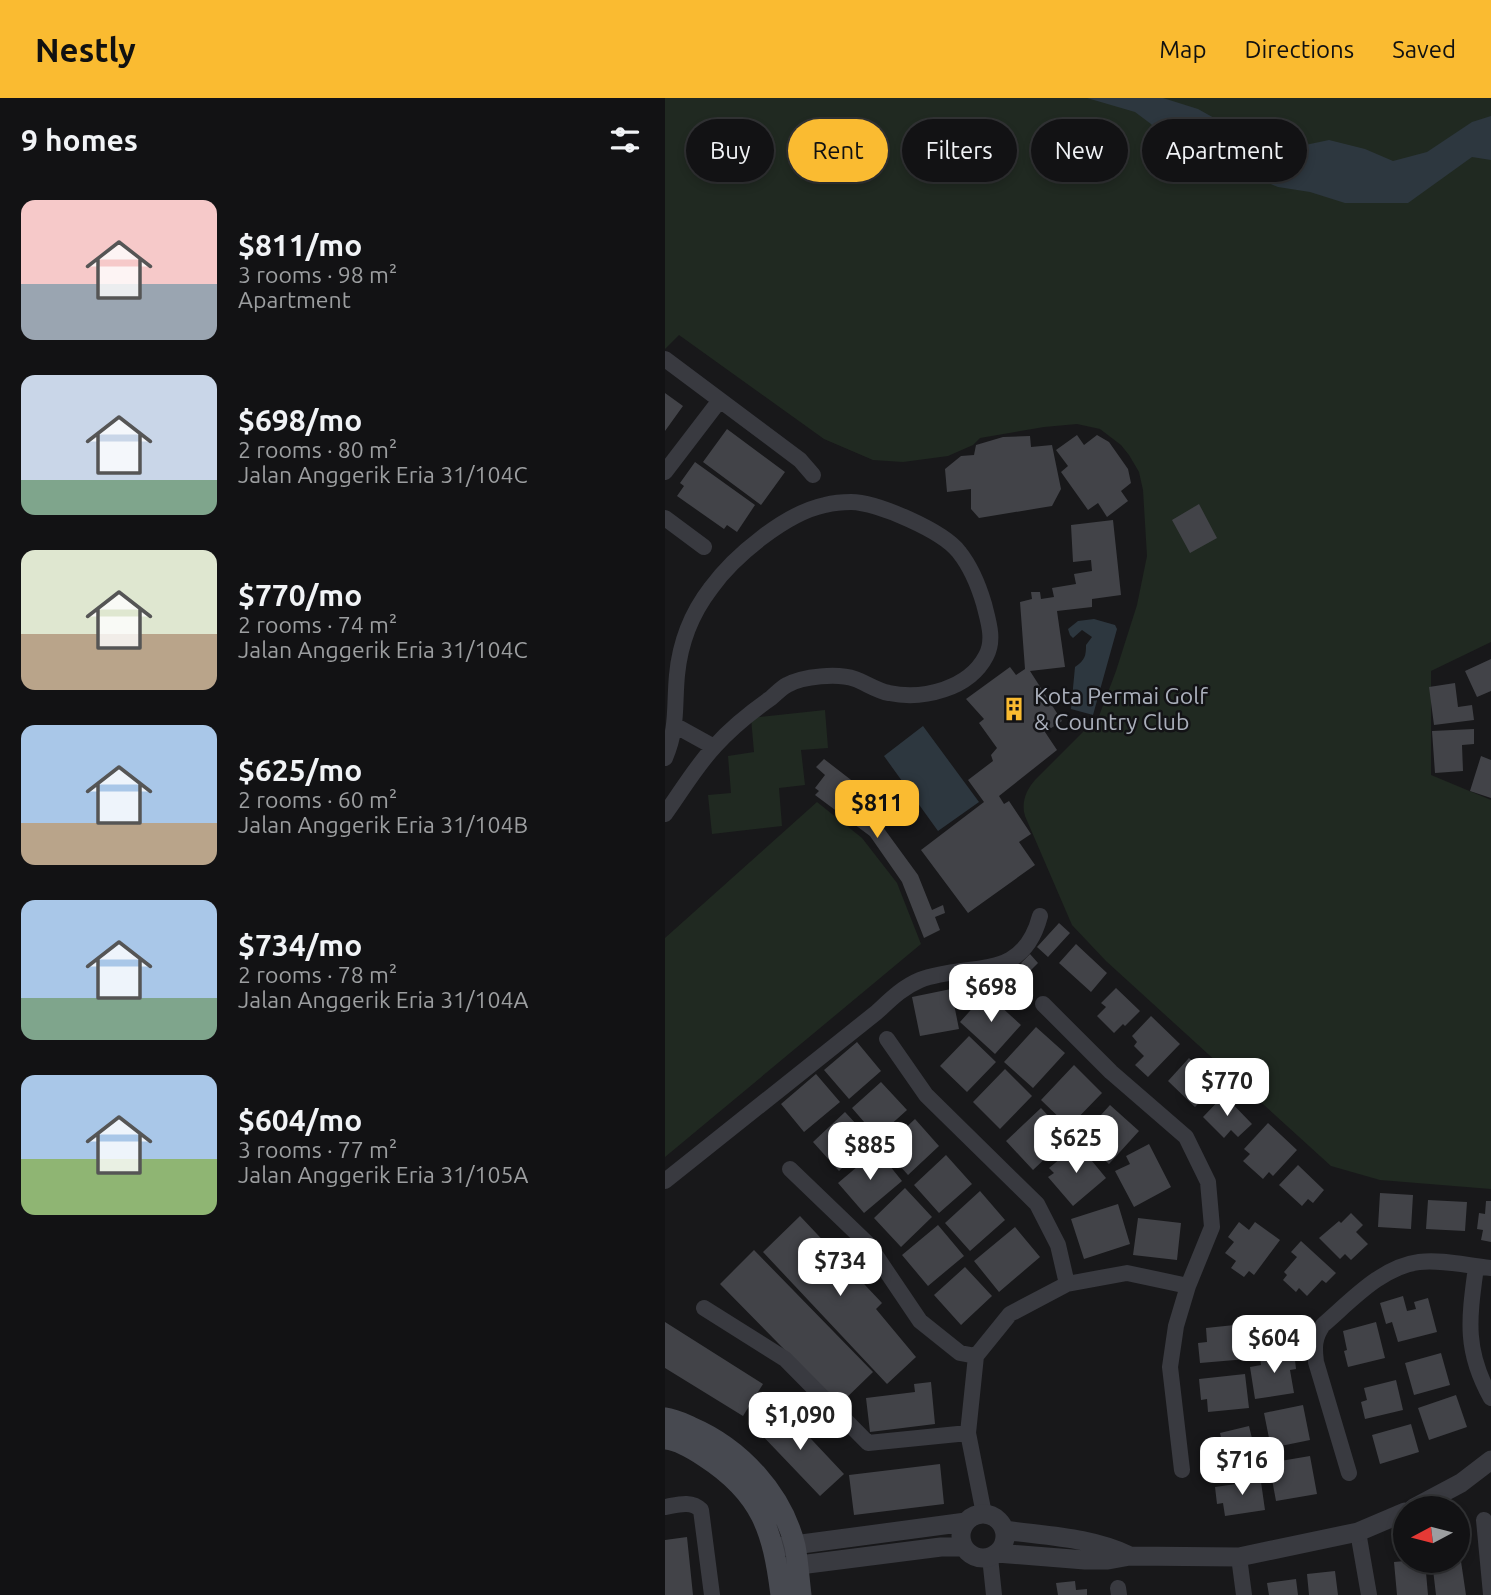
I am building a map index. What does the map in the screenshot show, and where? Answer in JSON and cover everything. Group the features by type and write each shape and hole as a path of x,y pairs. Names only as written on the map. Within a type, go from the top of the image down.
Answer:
{"main road":[{"path":"665,1418 711,1436 741,1458 764,1483 783,1514 786,1556 781,1595"},
{"path":"665,1438 693,1449 726,1471 751,1498 786,1556 801,1595"}],"street":[{"path":"665,359 800,460 813,475"},
{"path":"665,472 720,400"},
{"path":"665,758 675,726 677,677 686,630 712,585 771,531 798,515 823,505 853,502 914,520 958,550 979,588 990,635 986,657 963,681 936,692 910,694 888,693 841,676 788,684 747,715 714,747 665,814"},
{"path":"665,518 704,547"},
{"path":"675,726 714,747"},
{"path":"665,1181 901,990 923,979 977,970 1013,958 1030,942 1039,916"},
{"path":"1043,1004 1111,1072 1186,1137 1208,1182 1212,1227 1188,1286 1176,1326 1170,1367 1182,1470"},
{"path":"887,1039 926,1095 1037,1204 1058,1245 1067,1284"},
{"path":"790,1169 868,1244 920,1321 960,1353 976,1356"},
{"path":"1349,1473 1316,1362 1316,1335 1323,1325 1386,1273 1422,1262 1483,1267 1468,1326 1478,1375 1491,1398"},
{"path":"1188,1286 1127,1273 1067,1284 1010,1314 976,1356 968,1433 975,1518 961,1539 963,1547 975,1557 994,1555 1085,1560 1130,1556 1238,1557 1358,1532 1393,1517"},
{"path":"704,1308 785,1359 868,1443 968,1433"},
{"path":"1437,1496 1461,1483 1491,1460"},
{"path":"665,1507 686,1504 697,1506 701,1510 712,1595"},
{"path":"786,1556 993,1516 1004,1530 1005,1539 994,1555 994,1595"},
{"path":"1484,1520 1491,1594"},
{"path":"1004,1530 1098,1543 1130,1556"},
{"path":"1358,1532 1369,1595"},
{"path":"786,1556 963,1547"},
{"path":"1238,1557 1244,1595"}],"shaded area":[{"path":"665,98 1491,98 1491,642 1431,671 1431,775 1491,800 1491,1189 1380,1180 1331,1166 1106,961 1072,925 1025,816 1024,802 1035,780 1099,716 1137,605 1147,556 1143,490 1139,472 1121,445 1100,429 1077,424 980,438 973,445 948,456 903,462 873,460 824,439 679,335 665,349"},
{"path":"1087,98 1163,98 1198,109 1216,119 1144,119 1135,112"},
{"path":"1491,116 1491,160 1472,157 1408,203 1345,203 1310,192 1278,187 1266,182 1307,182 1307,145 1329,140 1365,149 1393,161 1427,152 1472,122"},
{"path":"1094,619 1115,625 1117,629 1093,715 1071,709 1075,667 1084,657 1086,645 1092,637 1082,630 1073,638 1068,629 1078,621"},
{"path":"825,710 828,748 801,750 805,785 779,788 782,826 712,834 708,795 731,793 728,756 754,752 751,718"},
{"path":"923,726 979,802 938,831 884,756"},
{"path":"817,802 862,838 897,883 921,944 665,1157 665,938"}],"building":[{"path":"665,393 683,406 665,431"},
{"path":"727,429 785,472 761,505 703,462"},
{"path":"1077,435 1084,445 1097,435 1109,442 1128,469 1131,483 1121,491 1128,501 1107,517 1098,503 1088,510 1061,472 1068,466 1056,450"},
{"path":"1030,436 1031,447 1052,445 1061,489 1052,506 979,518 971,509 971,489 947,492 945,469 961,456 974,455 976,445 1003,437"},
{"path":"695,462 755,505 737,532 727,525 724,529 677,496 684,486 680,483"},
{"path":"1199,504 1217,538 1190,553 1172,520"},
{"name":"Kota Permai Golf & Country Club","path":"1113,520 1121,595 1092,599 1092,607 1057,611 1065,667 1030,671 1062,721 1045,732 1057,750 999,796 1004,804 1009,801 1031,834 1019,842 1035,865 968,913 921,850 984,802 968,780 993,761 991,755 997,748 979,723 984,719 966,699 1010,667 1016,675 1025,669 1020,602 1032,599 1031,592 1040,592 1041,599 1054,597 1052,588 1076,584 1074,574 1092,571 1091,560 1073,562 1071,525"},
{"path":"1491,659 1491,691 1477,697 1465,671"},
{"path":"1455,683 1458,707 1472,705 1474,720 1434,725 1429,687"},
{"path":"1474,729 1474,744 1462,745 1463,771 1435,773 1432,731"},
{"path":"1481,756 1491,760 1491,798 1470,791"},
{"path":"824,759 868,793 857,807 880,823 918,875 932,910 943,905 945,913 935,917 940,930 924,938 902,882 870,836 815,795 819,791 815,788 825,775 816,767"},
{"path":"1059,923 1070,933 1048,957 1037,947"},
{"path":"1076,944 1107,973 1091,992 1059,963"},
{"path":"1030,954 1038,963 1029,972 1021,963"},
{"path":"1116,988 1140,1011 1114,1033 1097,1016 1106,1007 1101,1003"},
{"path":"951,989 959,1029 920,1036 912,997"},
{"path":"986,993 1021,1025 995,1054 960,1022"},
{"path":"1151,1016 1180,1044 1148,1077 1135,1065 1144,1056 1134,1046 1137,1042 1132,1036"},
{"path":"1036,1027 1065,1053 1033,1088 1004,1062"},
{"path":"969,1036 996,1062 967,1092 940,1066"},
{"path":"857,1042 881,1071 849,1099 824,1070"},
{"path":"1189,1058 1216,1085 1195,1107 1168,1081"},
{"path":"1074,1065 1102,1093 1069,1127 1041,1100"},
{"path":"1005,1069 1032,1096 1000,1129 973,1102"},
{"path":"816,1074 840,1102 804,1132 781,1104"},
{"path":"881,1082 907,1110 877,1137 852,1108"},
{"path":"1224,1095 1252,1124 1238,1137 1231,1130 1224,1138 1203,1117"},
{"path":"1110,1105 1139,1131 1109,1164 1080,1138"},
{"path":"1041,1108 1068,1137 1033,1170 1006,1141"},
{"path":"845,1112 871,1140 839,1171 813,1142"},
{"path":"915,1119 939,1146 908,1175 884,1148"},
{"path":"1268,1123 1297,1150 1273,1176 1269,1172 1263,1179 1243,1161 1250,1154 1244,1149"},
{"path":"1078,1144 1106,1178 1073,1206 1048,1177 1054,1173 1049,1168"},
{"path":"1149,1144 1171,1187 1134,1207 1115,1171 1130,1164 1126,1156"},
{"path":"877,1150 902,1181 864,1213 838,1183"},
{"path":"946,1155 972,1184 939,1213 914,1185"},
{"path":"1298,1165 1324,1190 1313,1203 1308,1199 1302,1206 1279,1185"},
{"path":"905,1188 932,1217 901,1247 874,1218"},
{"path":"980,1191 1005,1220 970,1251 945,1223"},
{"path":"1380,1193 1413,1195 1411,1229 1378,1227"},
{"path":"1428,1200 1467,1202 1465,1231 1426,1229"},
{"path":"1486,1201 1491,1201 1491,1242 1481,1240 1483,1230 1477,1229 1479,1213 1485,1214"},
{"path":"1118,1204 1130,1244 1084,1259 1071,1219"},
{"path":"1351,1213 1363,1225 1356,1232 1368,1244 1351,1260 1345,1254 1340,1259 1319,1238"},
{"path":"800,1216 882,1303 876,1309 916,1357 887,1384 763,1252"},
{"path":"1138,1218 1181,1223 1177,1260 1133,1255"},
{"path":"1239,1222 1249,1230 1255,1222 1280,1240 1254,1275 1249,1271 1244,1277 1231,1268 1236,1261 1225,1253 1234,1242 1228,1237"},
{"path":"938,1225 964,1256 928,1286 902,1255"},
{"path":"1015,1227 1040,1257 999,1292 974,1261"},
{"path":"1301,1241 1336,1273 1326,1283 1322,1280 1307,1296 1299,1288 1296,1292 1283,1280 1287,1275 1284,1272 1297,1257 1291,1252"},
{"path":"754,1250 873,1372 839,1405 720,1284"},
{"path":"965,1267 992,1296 961,1325 934,1295"},
{"path":"1403,1296 1407,1311 1416,1309 1414,1302 1428,1298 1437,1332 1398,1342 1392,1322 1386,1324 1380,1303"},
{"path":"665,1322 763,1384 743,1416 665,1368"},
{"path":"1376,1322 1385,1358 1348,1367 1343,1331"},
{"path":"1244,1324 1247,1359 1200,1363 1198,1343 1207,1342 1206,1328"},
{"path":"1294,1351 1296,1369 1290,1370 1294,1393 1255,1399 1250,1367 1261,1365 1260,1356"},
{"path":"1441,1353 1450,1385 1414,1395 1405,1363"},
{"path":"1245,1374 1249,1408 1208,1412 1207,1399 1201,1400 1199,1379"},
{"path":"1396,1380 1403,1410 1365,1419 1361,1402 1367,1400 1364,1388"},
{"path":"931,1382 935,1424 870,1432 866,1398 915,1392 914,1384"},
{"path":"1456,1395 1467,1427 1429,1440 1418,1408"},
{"path":"1303,1405 1310,1440 1271,1448 1264,1413"},
{"path":"781,1407 844,1474 820,1496 757,1430"},
{"path":"1411,1424 1419,1452 1380,1464 1372,1435"},
{"path":"1249,1426 1258,1463 1217,1472 1211,1449 1223,1446 1220,1433"},
{"path":"1310,1456 1317,1494 1276,1501 1269,1463"},
{"path":"940,1464 944,1504 854,1515 849,1475"},
{"path":"1260,1475 1265,1510 1225,1516 1223,1503 1217,1504 1215,1487 1243,1483 1242,1478"},
{"path":"687,1537 693,1595 665,1595 665,1540"},
{"path":"1335,1571 1338,1595 1309,1595 1307,1574"},
{"path":"1395,1573 1426,1573 1428,1595 1397,1595"},
{"path":"1433,1573 1463,1573 1466,1595 1436,1595"},
{"path":"1296,1579 1298,1595 1269,1595 1267,1583"},
{"path":"1075,1581 1076,1590 1087,1589 1087,1595 1058,1595 1056,1583"}],"place":[{"name":"Kota Permai Golf & Country Club","path":"1014,709"}]}
